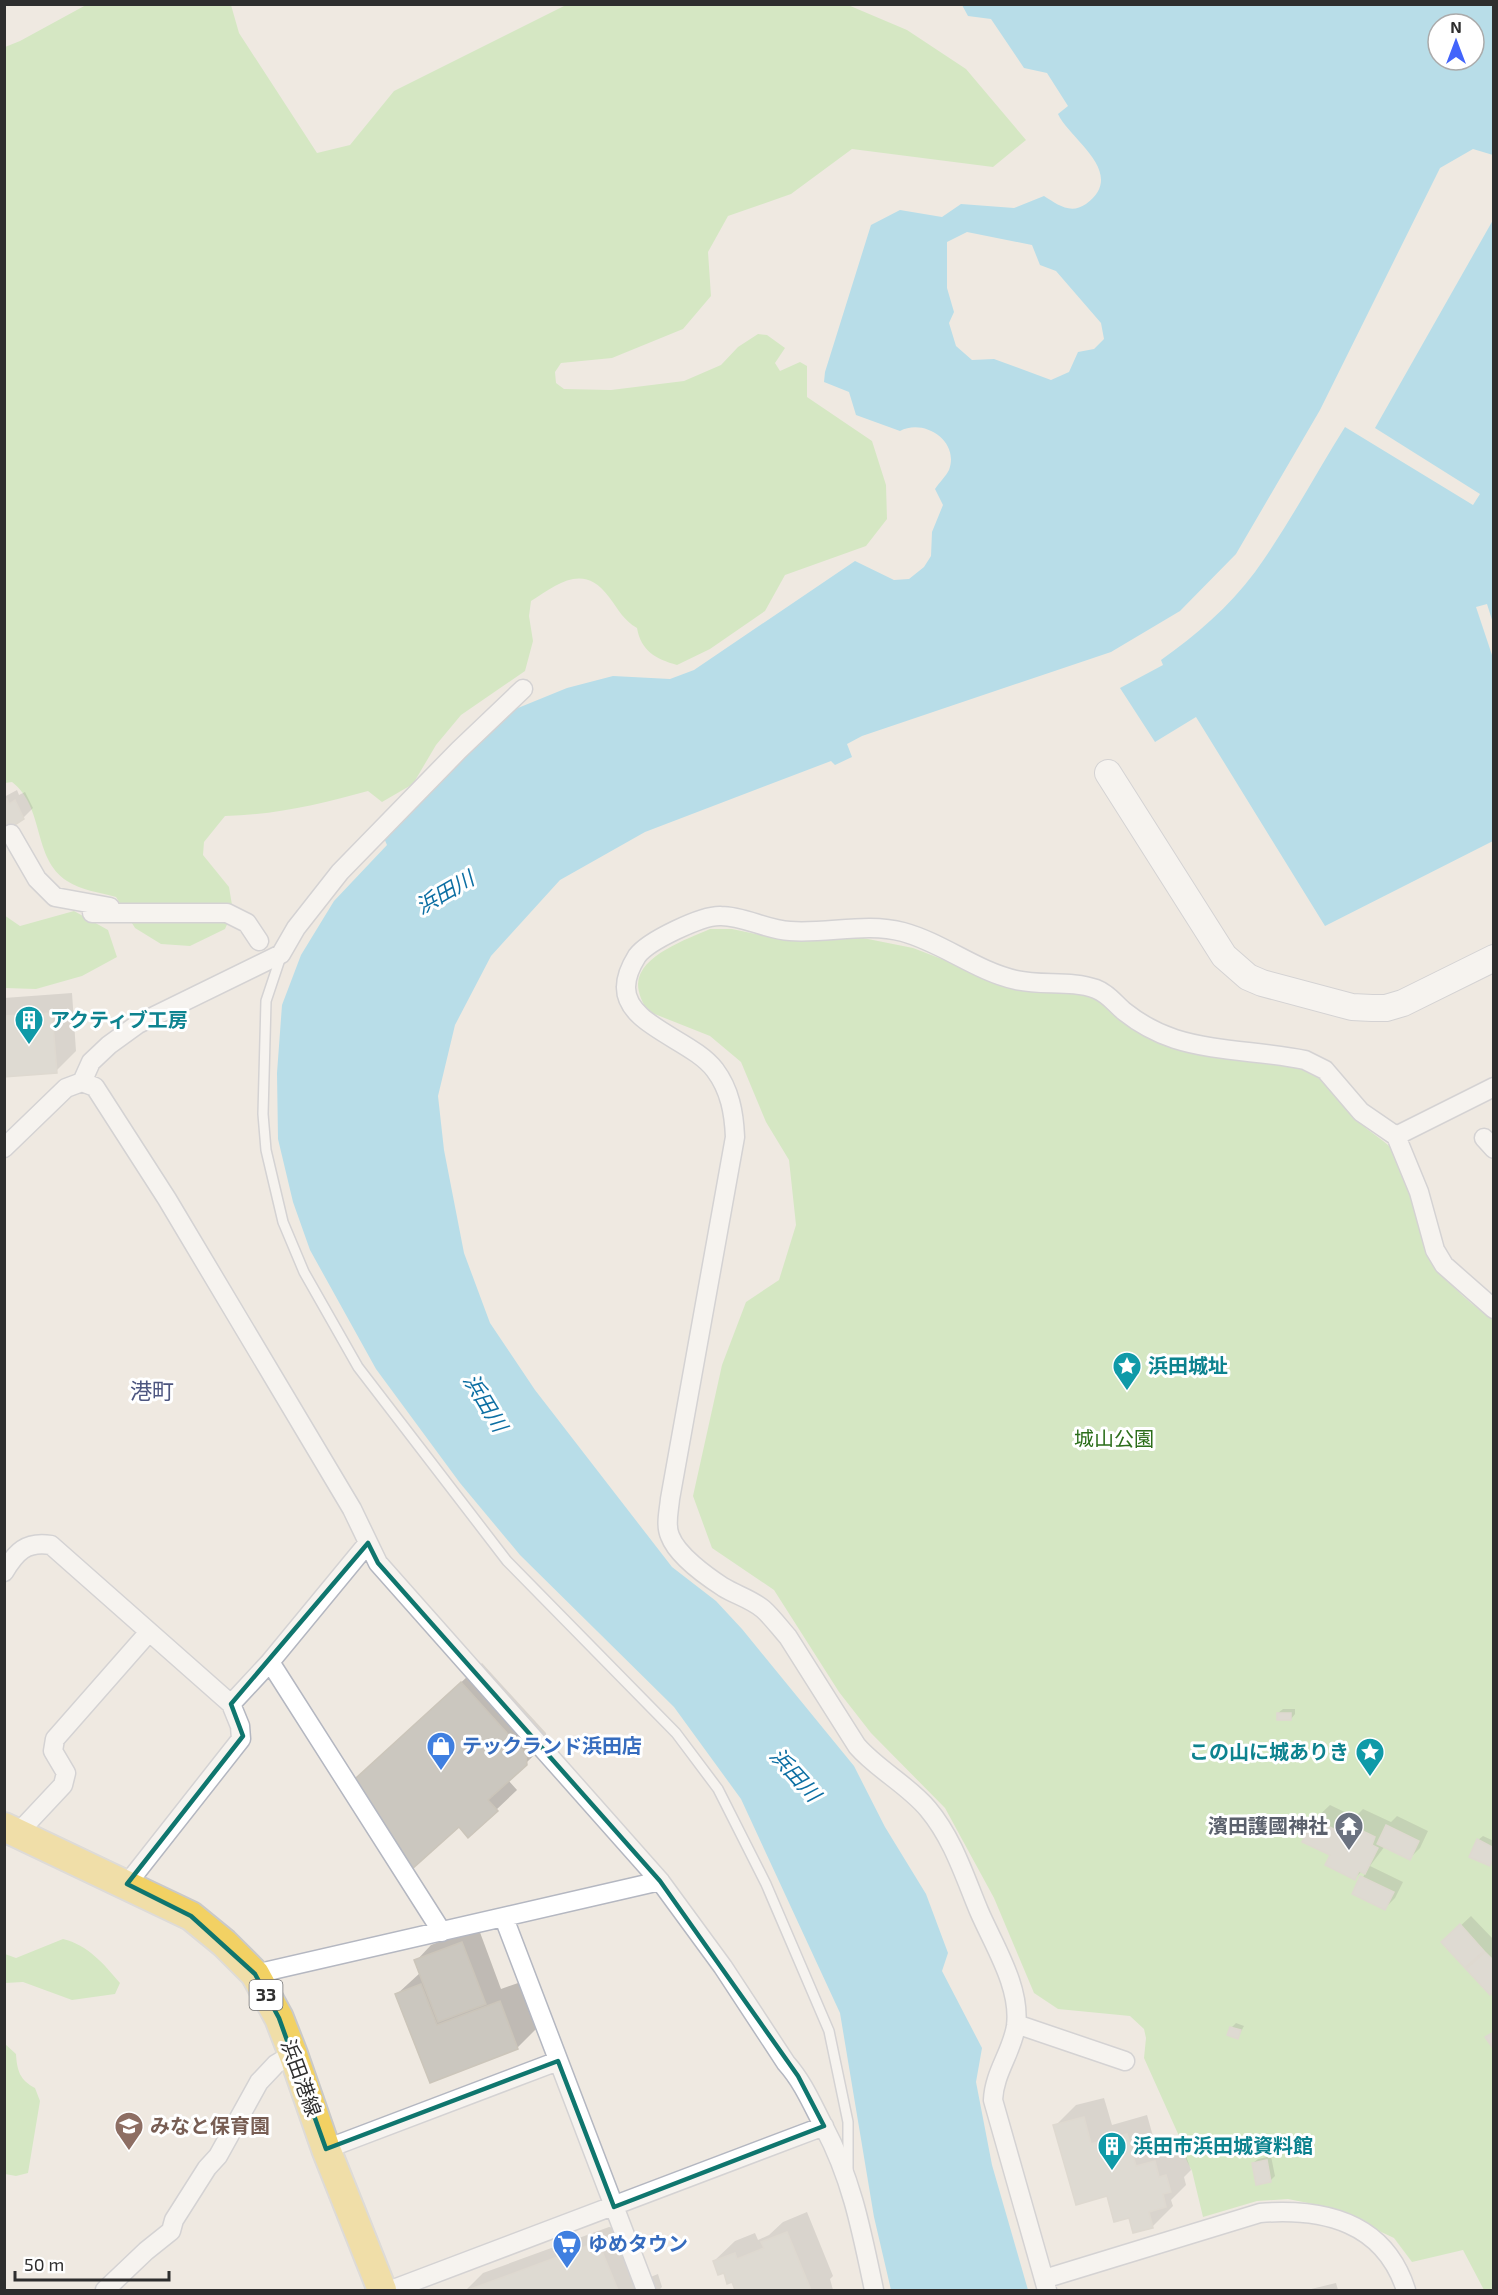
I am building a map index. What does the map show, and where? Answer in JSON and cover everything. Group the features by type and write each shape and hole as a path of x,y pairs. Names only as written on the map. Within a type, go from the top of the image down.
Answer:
{"main road":[{"name":"浜田港線","path":"11,1830 191,1916 224,1943 255,1974 279,2018 326,2149 382,2290"}],"street":[{"path":"82,1082 91,1062 138,1024 281,954 296,928 340,872 459,750 524,689"},
{"path":"1108,773 1224,956 1248,977 1352,1007 1386,1008 1403,1003 1494,958"},
{"path":"11,834 37,879 55,897 122,911"},
{"path":"92,913 122,911 227,913 247,923 260,941"},
{"path":"1406,2290 1391,2259 1369,2235 1331,2217 1289,2211 1260,2212 1046,2285 993,2100 996,2079 1016,2026 1016,2005 1011,1986 959,1860 938,1823 919,1801 857,1746 788,1637 776,1623 763,1609 722,1586 676,1546 669,1535 667,1520 670,1499 734,1148 734,1113 726,1089 715,1070 704,1058 633,1011 626,986 630,971 638,955 654,943 709,917 722,915 789,932 874,928 902,932 928,941 987,971 1015,980 1095,989 1108,995 1124,1012 1148,1029 1176,1039 1305,1060 1325,1070 1361,1112 1396,1136 1419,1192 1435,1250 1444,1265 1494,1309"},
{"path":"4,1148 66,1088 82,1082 96,1087 167,1198 352,1509 378,1563 660,1881 798,2076 834,2142 848,2177 874,2290"},
{"path":"1396,1136 1494,1087"},
{"path":"231,1704 270,1662 368,1543"},
{"path":"4,1572 21,1549 31,1544 51,1545 231,1704 240,1726 241,1739 127,1884"},
{"path":"11,1830 63,1785 66,1773 53,1751 55,1739 149,1632"},
{"path":"270,1662 442,1932"},
{"path":"255,1974 660,1881"},
{"path":"504,1918 646,2290"},
{"path":"1016,2026 1022,2026 1125,2061"},
{"path":"105,2290 171,2231 174,2220 207,2168 218,2156 259,2082 276,2064 293,2054"},
{"path":"326,2149 558,2061"},
{"path":"391,2290 824,2126"}],"lane":[{"path":"281,954 266,1000 263,1114 273,1183 283,1222 304,1272 358,1367 507,1561 676,1733 718,1789 766,1884 829,2031 848,2122 848,2177"}],"highlighted area":[{"path":"368,1543 378,1563 660,1881 798,2076 824,2126 614,2207 558,2061 326,2149 279,2018 255,1974 191,1916 127,1884 243,1736 231,1704"}],"green space":[{"path":"86,5 231,5 239,33 317,153 350,145 394,91 566,5 848,5 907,30 966,69 1026,140 993,167 852,149 791,194 728,216 708,252 711,296 683,329 612,358 561,363 555,372 556,383 564,389 611,390 684,381 721,365 738,347 758,334 767,335 785,348 775,363 780,371 800,362 807,366 807,397 872,441 886,485 887,519 866,546 785,575 765,611 710,649 677,665 656,657 646,648 637,628 625,618 600,586 590,580 580,578 551,588 531,601 529,616 533,641 525,671 461,715 436,745 413,784 382,802 368,791 298,808 262,814 225,816 204,842 203,855 229,887 233,911 225,929 190,946 161,944 135,928 116,897 78,887 56,871 48,859 30,805 12,782 5,783 5,47"},
{"path":"74,911 108,930 117,957 82,976 36,989 5,988 4,915 20,926"},
{"name":"城山公園","path":"710,929 732,929 775,938 863,938 913,948 1010,985 1073,992 1095,999 1124,1021 1301,1068 1324,1081 1360,1123 1396,1154 1408,1178 1421,1234 1432,1260 1460,1293 1493,1320 1493,2290 1484,2290 1463,2250 1412,2262 1394,2238 1328,2207 1288,2199 1257,2201 1203,2217 1192,2171 1144,2058 1146,2038 1144,2029 1130,2016 1058,2009 1034,1993 994,1898 945,1808 871,1733 839,1692 774,1590 712,1548 693,1496 722,1365 746,1302 779,1280 796,1225 789,1160 766,1122 741,1062 710,1036 647,1011 640,995 638,984 640,974 655,956"},
{"path":"63,1939 88,1951 108,1969 120,1983 115,1994 72,2000 23,1982 5,1983 5,1954 16,1958"},
{"path":"4,2043 16,2054 20,2074 35,2088 40,2101 28,2173 16,2176 5,2174"}],"water":[{"name":"浜田川","path":"962,5 1493,5 1493,155 1473,149 1440,168 1320,410 1236,554 1180,611 1111,652 862,736 847,744 852,757 835,765 831,761 645,832 560,880 491,956 455,1025 438,1096 444,1150 464,1253 490,1323 535,1390 672,1567 716,1601 742,1629 854,1766 885,1827 926,1894 948,1953 942,1971 982,2048 976,2082 992,2165 1028,2290 891,2290 874,2217 840,2013 741,1799 674,1707 520,1555 460,1483 376,1369 310,1250 293,1202 278,1139 277,1073 282,1005 301,955 334,901 387,845 384,838 513,710 567,688 613,676 670,679 694,670 855,561 894,580 909,579 924,567 931,556 932,532 943,505 935,489 949,470 951,459 949,449 937,434 929,430 919,427 900,431 856,415 849,392 824,382 825,372 871,225 900,210 942,217 961,204 1014,208 1044,196 1064,207 1075,209 1086,204 1097,192 1101,181 1099,169 1092,157 1058,114 1068,106 1047,73 1024,68 991,19 968,16","holes":["967,232 1032,245 1040,265 1056,271 1101,323 1104,339 1094,349 1078,352 1069,372 1051,380 994,359 972,360 956,346 949,323 954,312 947,288 947,242"]},
{"path":"1493,220 1493,623 1487,604 1476,607 1493,658 1493,841 1325,926 1196,717 1155,742 1120,688 1163,665 1161,660 1211,620 1245,585 1279,537 1345,427 1473,505 1480,494 1375,428"}],"building":[{"path":"7,799 9,804 15,800 24,819 7,830 4,827 4,800"},
{"name":"アクティブ工房","path":"52,1013 57,1073 4,1077 4,1016"},
{"name":"テックランド浜田店","path":"461,1682 526,1754 527,1765 488,1800 498,1811 468,1838 459,1827 412,1869 355,1779"},
{"path":"1277,1713 1291,1713 1291,1720 1277,1720"},
{"name":"濱田護國神社","path":"1313,1819 1342,1833 1346,1823 1375,1837 1372,1845 1378,1848 1365,1874 1359,1871 1355,1880 1325,1865 1330,1855 1302,1842"},
{"path":"1386,1825 1419,1841 1410,1860 1377,1844"},
{"path":"1477,1839 1494,1848 1494,1858 1490,1866 1469,1857"},
{"path":"1360,1876 1394,1892 1385,1910 1352,1894"},
{"path":"1460,1924 1484,1951 1465,1968 1441,1942"},
{"path":"462,1942 486,2004 438,2022 414,1960"},
{"path":"1485,1952 1494,1961 1494,1992 1490,1995 1466,1969"},
{"path":"421,1984 437,2025 500,2001 518,2049 430,2083 395,1994"},
{"path":"1230,2027 1241,2030 1238,2039 1227,2035"},
{"path":"1494,2032 1494,2050 1485,2037"},
{"name":"浜田市浜田城資料館","path":"1084,2117 1091,2144 1127,2134 1136,2166 1155,2161 1159,2177 1166,2175 1171,2192 1163,2194 1166,2207 1149,2212 1153,2228 1133,2233 1129,2218 1114,2222 1107,2196 1076,2205 1053,2125"},
{"path":"1267,2160 1271,2182 1256,2185 1252,2163"},
{"path":"787,2232 811,2290 735,2290 732,2282 727,2284 724,2273 718,2275 713,2261 735,2253 737,2259 764,2248 761,2242"},
{"name":"ゆめタウン","path":"587,2246 601,2249 618,2290 468,2290"}],"place":[{"name":"アクティブ工房","path":"29,1046"},
{"name":"浜田城址","path":"1127,1392"},
{"name":"テックランド浜田店","path":"441,1772"},
{"name":"この山に城ありき","path":"1370,1778"},
{"name":"濱田護國神社","path":"1349,1852"},
{"name":"みなと保育園","path":"129,2152"},
{"name":"浜田市浜田城資料館","path":"1112,2172"},
{"name":"ゆめタウン","path":"567,2270"}],"district":[{"name":"港町","path":"152,1391"}]}
